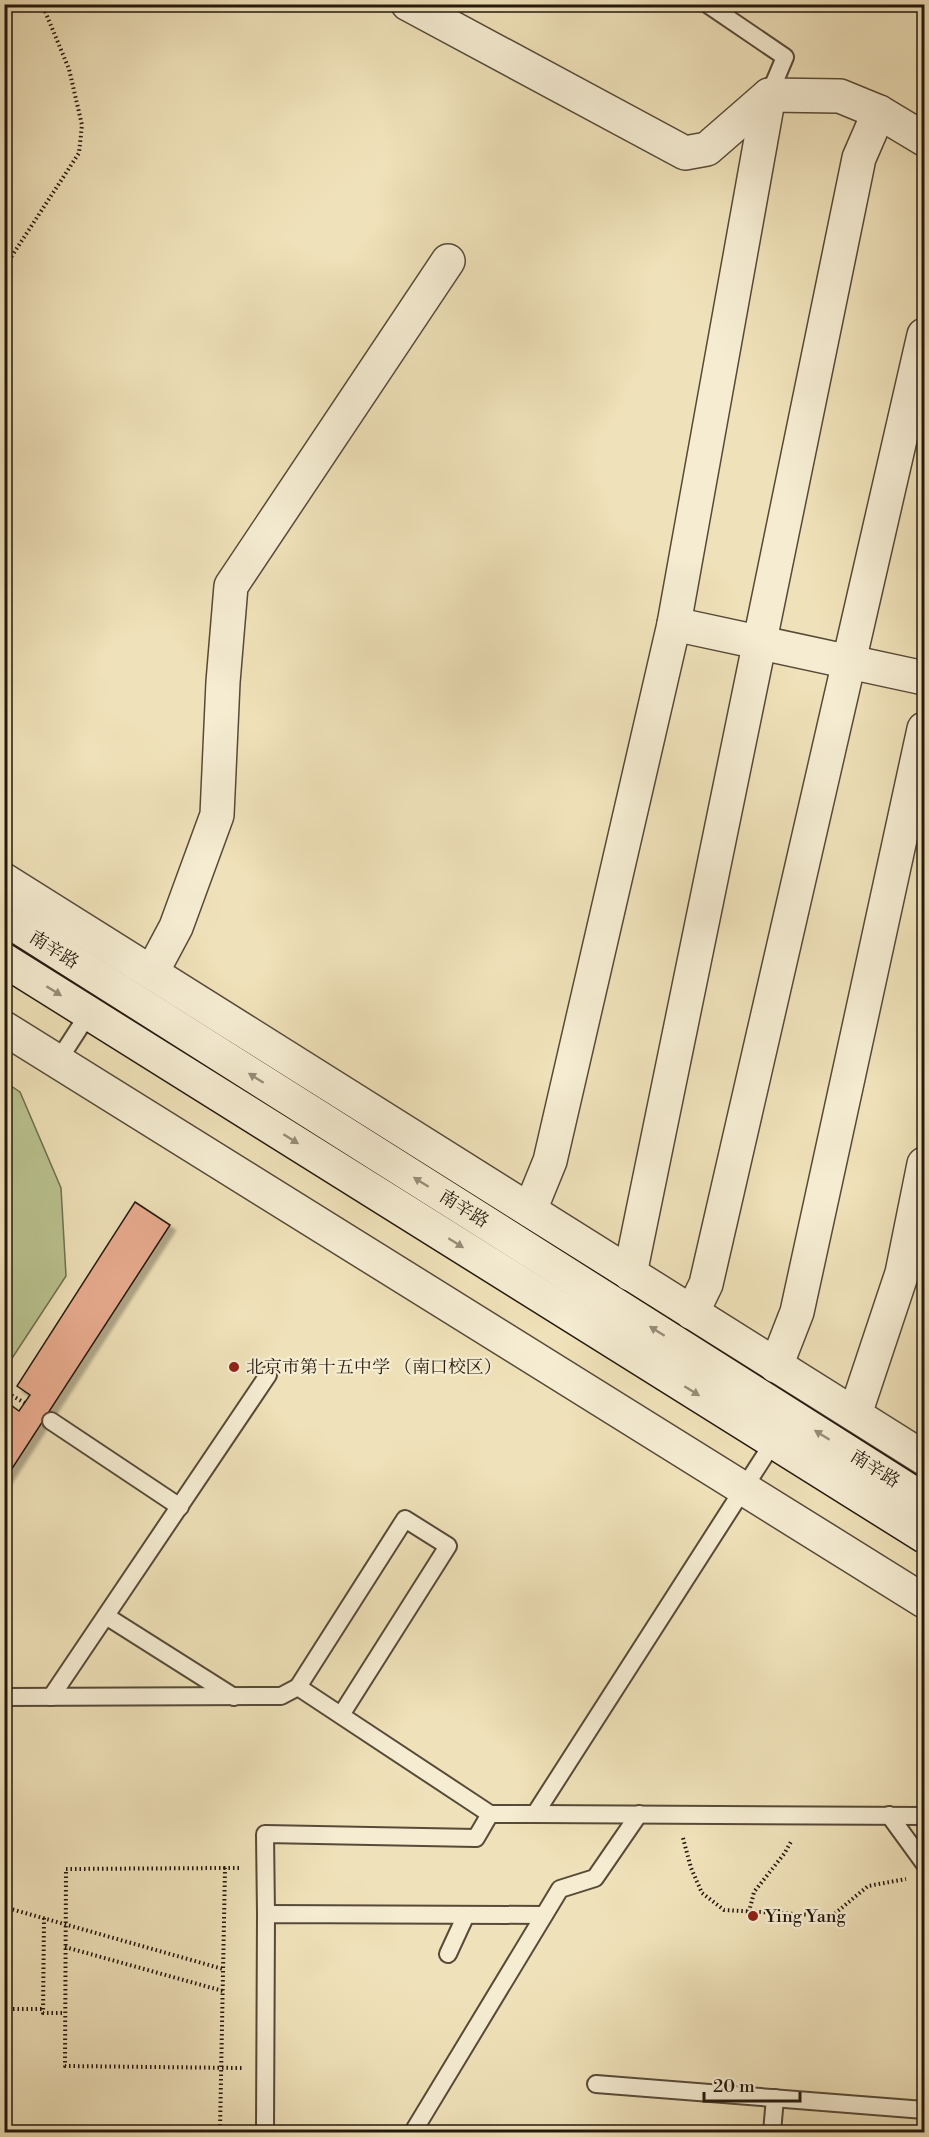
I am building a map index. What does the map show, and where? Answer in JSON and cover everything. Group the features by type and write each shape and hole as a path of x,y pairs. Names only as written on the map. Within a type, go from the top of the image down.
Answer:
{"street":[{"path":"408,4 685,153 707,149 769,95 840,96 879,112 924,139"},
{"path":"530,1210 550,1161 674,624 769,95"},
{"path":"630,1274 859,158 879,112"},
{"path":"152,972 176,927 217,814 223,682 231,586 448,261"},
{"path":"701,1335 706,1284 924,335"},
{"path":"674,624 924,678"},
{"path":"776,1366 797,1312 924,729"},
{"path":"4,880 630,1274 701,1335 776,1366 924,1458"},
{"name":"南辛路","path":"4,918 212,1049 701,1335 782,1428 924,1536"},
{"name":"南辛路","path":"4,960 782,1428 924,1500"},
{"path":"4,1028 924,1601"},
{"path":"855,1414 902,1273 924,1164"}],"lane":[{"path":"707,4 785,57 769,95"},
{"path":"58,1061 89,1013"},
{"path":"212,1049 232,1022"},
{"path":"51,1697 268,1375"},
{"path":"51,1421 180,1507"},
{"path":"535,1814 782,1428"},
{"path":"4,1697 281,1696 298,1687 405,1519 448,1546 340,1715"},
{"path":"106,1616 235,1697"},
{"path":"298,1687 490,1814 924,1815"},
{"path":"265,2133 265,1834 476,1838 490,1814"},
{"path":"413,2133 560,1889 595,1878 639,1814"},
{"path":"889,1815 924,1863"},
{"path":"266,1914 544,1916"},
{"path":"448,1953 466,1915"},
{"path":"596,2084 924,2110"},
{"path":"772,2133 775,2098"}],"path":[{"path":"4,268 79,153 82,125 69,69 42,4"},
{"path":"4,1391 25,1403"},
{"path":"685,1814 683,1841 691,1868 702,1893 724,1910 832,1916 868,1886 913,1877"},
{"path":"748,1912 754,1892 784,1854 792,1839 794,1815"},
{"path":"199,2133 201,2129 210,2128 220,2132 225,1868"},
{"path":"265,1869 66,1869 64,2066 265,2068"},
{"path":"4,1907 223,1969"},
{"path":"44,1918 43,2013 65,2013"},
{"path":"65,1947 223,1991"},
{"path":"4,2009 43,2009"}],"green space":[{"path":"5,1082 20,1092 61,1188 66,1276 5,1369"}],"building":[{"path":"135,1202 170,1225 4,1481 5,1401 19,1411 30,1395 17,1386"}],"place":[{"name":"北京市第十五中学 （南口校区）","path":"234,1367"},
{"name":"Ying Yang","path":"753,1916"}]}
